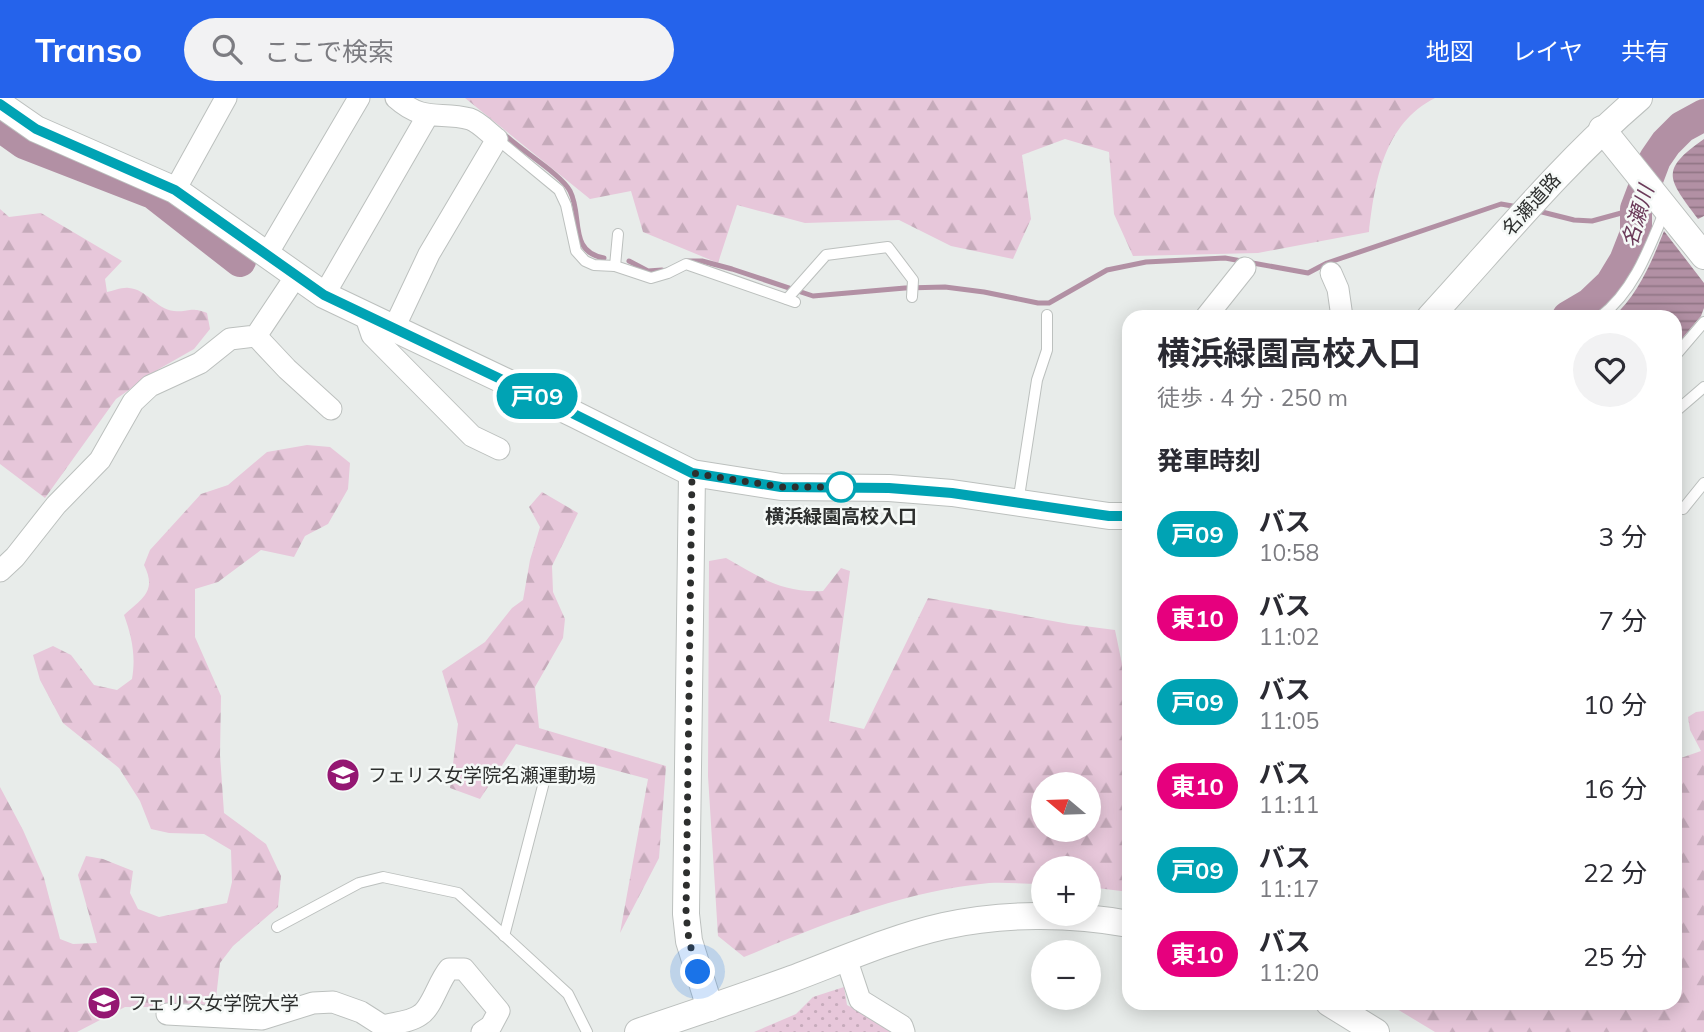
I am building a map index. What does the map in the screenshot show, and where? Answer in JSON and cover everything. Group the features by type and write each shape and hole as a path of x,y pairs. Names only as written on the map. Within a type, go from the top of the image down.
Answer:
{"street":[{"path":"175,190 226,98"},
{"path":"266,256 359,98"},
{"path":"394,328 429,254 497,139 472,119 428,115 407,107 396,98"},
{"name":"名瀬道路","path":"1436,310 1602,129 1639,98"},
{"path":"0,104 36,129 175,190 324,295 692,473 781,487 889,488 952,493 1122,516"},
{"path":"324,295 428,115"},
{"path":"1602,129 1704,256"},
{"path":"1212,310 1245,268"},
{"path":"1331,273 1338,289 1341,310"},
{"path":"0,571 15,557 56,505 100,460 133,402 150,386 200,363 230,339 256,336 296,276"},
{"path":"365,314 372,335 472,436 499,449"},
{"path":"256,336 331,409"},
{"path":"692,473 686,914 689,941 710,1008"},
{"path":"638,1032 895,940 945,926 992,919 1053,916 1122,923"},
{"path":"846,958 860,1000 902,1026 904,1032"},
{"path":"167,1014 224,1011 262,1019 313,1003 332,1002 360,1012 383,1026 420,1016 431,1003 439,980 449,969 464,969 499,1011 491,1026 482,1032"},
{"path":"1340,1010 1376,1032"}],"lane":[{"path":"497,139 559,190 566,205 576,251 585,261 594,265 615,266 651,278 686,264 791,301 799,286 826,256 888,247 913,279 912,294"},
{"path":"1609,310 1644,261 1662,205"},
{"path":"615,266 618,234"},
{"path":"1018,503 1037,380 1046,351 1047,315"},
{"path":"1682,348 1704,322"},
{"path":"1682,406 1704,387"},
{"path":"1684,509 1704,483"},
{"path":"504,936 544,782"},
{"path":"277,926 359,883 383,877 458,893 568,994 587,1032"}],"green space":[{"path":"465,98 1435,98 1418,109 1393,138 1379,174 1369,232 1258,253 1133,256 1114,214 1109,152 1065,139 1022,155 1031,219 1013,259 951,246 899,220 805,223 737,205 718,263 643,232 631,191 590,199"},
{"path":"0,209 9,217 41,213 122,261 105,279 107,292 123,288 135,289 168,309 207,313 210,329 194,349 116,399 45,498 0,464"},
{"path":"307,445 330,447 350,463 348,489 328,524 305,536 294,557 261,550 218,582 195,589 195,637 221,696 220,755 224,813 266,844 281,876 278,907 233,946 220,963 215,1007 125,1007 77,1032 0,1032 0,787 44,878 60,939 73,944 97,943 78,875 86,856 103,859 133,871 130,893 138,909 159,917 227,903 232,882 231,850 204,834 169,833 151,829 140,801 119,768 63,723 40,680 33,655 53,646 71,655 94,685 117,690 132,679 134,662 124,615 142,599 148,588 148,574 144,565 150,550 201,494 228,485 267,452"},
{"path":"542,492 578,513 552,566 553,592 565,619 563,638 535,687 539,728 666,766 659,858 620,933 648,779 516,744 480,799 450,788 458,724 442,671 485,642 512,608 523,600 530,560 540,527 529,507"},
{"path":"726,558 772,583 808,591 823,591 841,568 850,571 829,721 864,729 928,598 1115,630 1122,664 1122,891 1101,888 1101,856 1031,856 1031,884 989,883 926,893 834,921 744,957 718,936 708,776 709,561"},
{"path":"1704,711 1704,1032 1435,1032 1399,1010 1682,1010 1682,758 1701,751 1690,730 1688,717"},
{"path":"844,987 847,1005 887,1027 891,1032 754,1032 796,1014 813,997"}],"shaded area":[{"path":"1704,139 1704,216 1698,219 1680,194 1673,176 1674,168 1680,159"},
{"path":"1664,231 1704,283 1704,308 1701,316 1682,339 1682,310 1620,310 1649,266"}],"waterway":[{"name":"名瀬川","path":"1580,310 1611,284 1625,261 1636,233 1636,209 1655,159 1682,127 1704,115"},
{"name":"名瀬川","path":"0,126 24,143 153,193 240,261"},
{"path":"504,134 565,184 574,201 578,232 585,249 604,258"},
{"path":"687,261 702,261 732,269 813,296 945,287 1049,303 1107,270 1146,262 1225,258 1308,273 1327,263 1501,204 1518,207"},
{"path":"1538,211 1574,220 1592,221 1636,209"},
{"path":"629,261 648,271 662,270"}],"bus line":[{"name":"戸09","path":"0,104 36,129 175,190 324,295 692,473 781,487 889,488 952,493 1122,516"}],"place":[{"name":"横浜緑園高校入口","path":"841,487"},
{"name":"フェリス女学院名瀬運動場","path":"343,775"},
{"name":"フェリス女学院大学","path":"104,1003"}],"route":[{"path":"698,972 689,941 686,914 692,473 781,487 841,487"}]}
